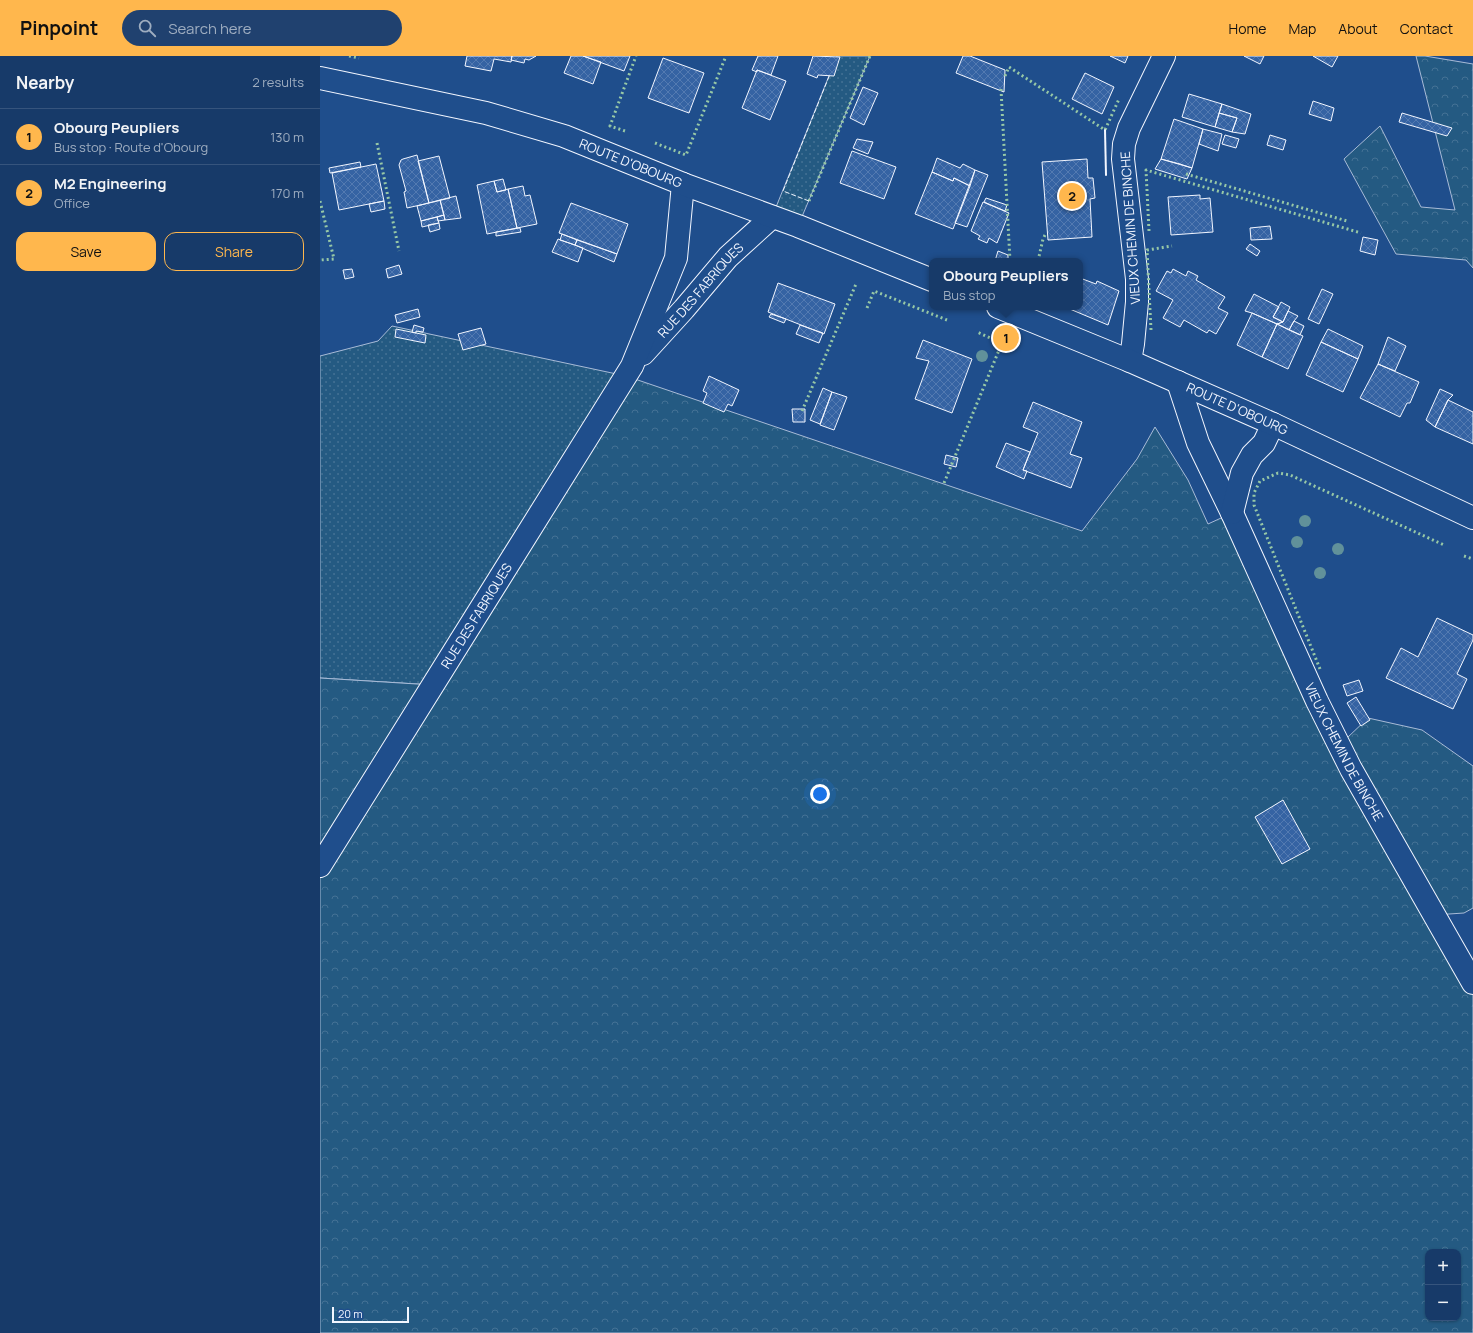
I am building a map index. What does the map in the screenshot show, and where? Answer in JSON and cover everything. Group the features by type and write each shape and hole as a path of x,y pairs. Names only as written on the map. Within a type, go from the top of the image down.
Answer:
{"street":[{"name":"VIEUX CHEMIN DE BINCHE","path":"1130,361 1138,302 1137,279 1123,159 1124,144 1129,128 1164,56"},
{"name":"ROUTE D'OBOURG","path":"320,78 486,113 564,136 683,184 772,217 929,279"},
{"name":"RUE DES FABRIQUES","path":"320,866 632,366 676,258 683,184"},
{"name":"RUE DES FABRIQUES","path":"632,366 684,309 728,257 772,217"},
{"name":"ROUTE D'OBOURG","path":"1005,310 1130,361 1274,424 1473,518"},
{"name":"VIEUX CHEMIN DE BINCHE","path":"1178,382 1198,444 1232,512 1317,701 1351,769 1473,983"},
{"path":"1232,512 1242,472 1252,455 1264,443 1274,424"}],"green space":[{"path":"837,56 870,56 798,226 772,217"},
{"path":"1416,56 1425,56 1473,64 1473,268 1466,260 1396,254 1344,159 1380,126 1421,207 1455,210"},
{"path":"392,326 626,376 433,685 320,678 320,356 378,341"},
{"path":"626,376 1082,531 1137,459 1155,427 1188,480 1208,524 1232,513 1347,738 1368,718 1422,730 1473,766 1473,908 1464,913 1434,915 1473,983 1473,1333 320,1333 320,678 433,685"}],"building":[{"path":"467,56 512,56 511,62 494,59 491,71 465,66"},
{"path":"512,56 536,56 529,60 525,59 524,63 511,60"},
{"path":"571,56 583,56 601,62 593,84 564,73"},
{"path":"583,56 630,56 624,71"},
{"path":"758,56 778,56 771,75 757,70 757,72 752,70"},
{"path":"813,56 840,57 834,76 818,75 817,78 807,74"},
{"path":"963,56 970,56 1005,70 1004,92 956,73"},
{"path":"1110,56 1128,56 1125,63"},
{"path":"1244,56 1264,56 1260,64"},
{"path":"1313,56 1338,56 1332,67"},
{"path":"663,58 704,73 689,113 648,98"},
{"path":"757,70 786,81 770,120 742,108"},
{"path":"1085,73 1114,87 1102,114 1072,99"},
{"path":"863,87 878,93 864,125 850,118"},
{"path":"1189,94 1222,104 1215,127 1182,117"},
{"path":"1313,101 1334,108 1331,121 1309,114"},
{"path":"1222,104 1251,114 1245,134 1232,132 1237,118 1219,113"},
{"path":"1219,113 1237,118 1232,132 1215,127"},
{"path":"1402,113 1452,128 1447,136 1399,122"},
{"path":"1174,119 1203,129 1192,168 1161,159"},
{"path":"1203,129 1222,134 1218,151 1199,144"},
{"path":"1225,135 1239,139 1236,148 1222,144"},
{"path":"1270,135 1286,140 1283,150 1267,145"},
{"path":"857,139 873,142 868,154 853,148"},
{"path":"852,151 896,167 884,199 840,183"},
{"path":"417,155 429,203 407,208 404,192 406,191 399,165 401,160"},
{"path":"439,156 450,198 429,203 418,161"},
{"path":"937,158 960,168 963,164 975,170 970,186 954,178 953,181 932,172"},
{"path":"1087,159 1088,178 1093,178 1095,198 1090,199 1092,237 1048,240 1042,162"},
{"path":"1161,159 1192,168 1187,179 1155,169"},
{"path":"360,162 361,167 330,173 329,168"},
{"path":"376,164 384,201 339,210 332,173"},
{"path":"975,170 988,175 967,227 955,223"},
{"path":"932,172 953,181 954,178 970,186 953,229 915,214"},
{"path":"503,179 506,190 497,192 494,181"},
{"path":"494,181 497,192 508,189 517,228 487,234 477,185"},
{"path":"523,186 525,196 530,195 537,224 517,228 508,189"},
{"path":"1200,195 1200,199 1210,198 1213,232 1171,235 1168,197"},
{"path":"456,196 461,218 445,220 440,200"},
{"path":"986,198 1007,205 1005,211 984,202"},
{"path":"440,200 444,215 421,221 417,206"},
{"path":"384,201 385,209 371,212 369,204"},
{"path":"983,202 1009,213 997,243 989,238 987,243 978,239 980,236 971,231"},
{"path":"571,203 628,224 617,254 559,233"},
{"path":"444,215 445,220 438,221 437,217"},
{"path":"437,217 439,223 422,227 421,221"},
{"path":"439,223 440,229 430,232 428,225"},
{"path":"1270,226 1272,239 1251,240 1250,228"},
{"path":"520,228 521,232 496,236 496,232"},
{"path":"562,234 577,240 575,245 560,240"},
{"path":"1363,237 1378,240 1375,255 1360,251"},
{"path":"558,239 583,248 578,262 552,252"},
{"path":"577,240 617,254 614,262 575,245"},
{"path":"1250,244 1260,251 1257,256 1246,249"},
{"path":"998,251 1008,255 1008,258 996,258"},
{"path":"399,265 402,274 388,278 386,269"},
{"path":"352,269 354,277 345,279 343,270"},
{"path":"1173,269 1186,276 1188,271 1198,276 1196,280 1225,297 1218,308 1228,313 1216,334 1209,330 1207,333 1184,320 1180,327 1163,318 1173,300 1156,291 1167,271 1171,273"},
{"path":"1083,279 1096,284 1097,281 1119,291 1108,325 1072,310 1083,310"},
{"path":"778,283 835,304 824,334 768,312"},
{"path":"1322,289 1333,294 1319,324 1308,319"},
{"path":"1254,294 1279,307 1273,317 1283,322 1277,324 1245,311"},
{"path":"1281,302 1290,307 1283,322 1273,317"},
{"path":"418,309 420,317 397,323 395,315"},
{"path":"1288,311 1298,316 1289,330 1277,324 1283,322"},
{"path":"1252,313 1277,324 1262,357 1237,345"},
{"path":"771,314 786,319 784,323 769,317"},
{"path":"1294,321 1304,326 1300,335 1289,330"},
{"path":"1277,324 1303,336 1288,369 1262,357"},
{"path":"414,325 424,328 423,332 412,332"},
{"path":"800,325 823,333 819,343 796,334"},
{"path":"481,328 486,344 463,350 458,334"},
{"path":"396,329 426,335 425,343 395,337"},
{"path":"1328,329 1363,346 1358,359 1321,342"},
{"path":"1388,337 1406,346 1395,371 1378,364"},
{"path":"923,340 972,359 952,413 915,399 929,361 916,358"},
{"path":"1321,342 1358,359 1343,392 1306,375"},
{"path":"1378,364 1419,382 1410,403 1407,403 1400,417 1360,398"},
{"path":"709,376 739,390 732,406 728,404 724,412 703,403 707,393 703,391"},
{"path":"823,388 832,392 820,424 810,420"},
{"path":"1440,389 1453,395 1448,400 1435,427 1426,420"},
{"path":"832,392 847,397 834,430 820,425"},
{"path":"1448,400 1473,412 1473,444 1435,427"},
{"path":"1033,402 1082,422 1070,454 1082,458 1071,488 1023,470 1038,433 1023,427"},
{"path":"792,409 805,409 805,422 793,422"},
{"path":"1006,443 1030,452 1023,470 1027,471 1024,479 996,467"},
{"path":"946,455 958,458 956,467 944,464"},
{"path":"1437,618 1473,635 1473,640 1457,674 1467,679 1453,709 1386,678 1401,648 1418,657"},
{"path":"1359,680 1363,691 1347,696 1343,685"},
{"path":"1356,697 1370,720 1361,726 1347,703"},
{"path":"1283,800 1310,849 1282,864 1255,817"}],"hedge":[{"path":"349,56 359,58"},
{"path":"625,131 610,126 636,56"},
{"path":"655,143 686,155 726,56"},
{"path":"809,201 870,56"},
{"path":"1005,76 1009,67 1105,130 1119,99"},
{"path":"1001,89 1010,258"},
{"path":"377,143 399,251"},
{"path":"1149,231 1146,170 1361,233"},
{"path":"1186,174 1347,221"},
{"path":"320,201 334,259 320,260"},
{"path":"1039,258 1046,233"},
{"path":"1151,330 1147,250 1172,246"},
{"path":"802,411 856,284"},
{"path":"867,308 874,291 947,320"},
{"path":"944,483 1002,343 977,332"},
{"path":"1320,669 1254,505 1254,493 1260,481 1278,473 1290,475 1444,545"},
{"path":"1464,556 1473,559"}],"fence":[{"path":"809,201 783,191 830,74"}],"wall":[{"path":"1105,130 1106,175"}],"place":[{"name":"M2 Engineering","path":"1072,196"},
{"name":"Obourg Peupliers","path":"1006,338"}]}
